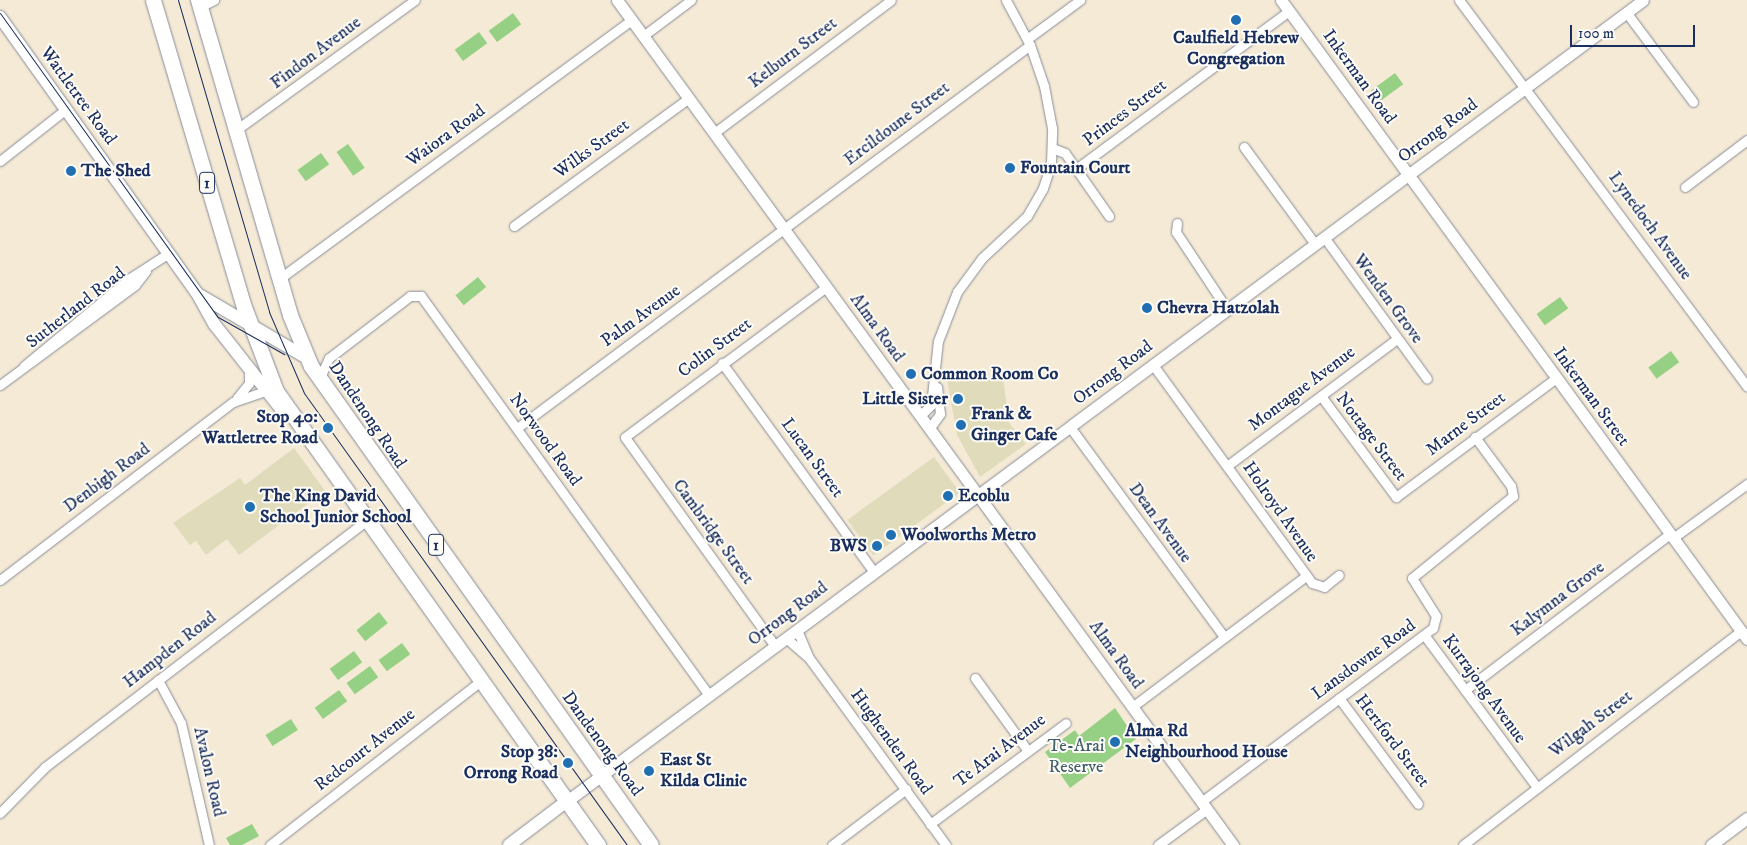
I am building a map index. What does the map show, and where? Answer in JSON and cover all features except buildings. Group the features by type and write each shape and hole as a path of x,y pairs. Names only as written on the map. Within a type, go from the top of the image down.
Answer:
{"highway":[{"name":"1","path":"153,0 249,324 273,385 297,427 598,845"},
{"name":"Dandenong Road","path":"199,3 280,279 307,359 319,380 651,845"}],"main road":[{"name":"Wattletree Road","path":"0,17 197,293 215,325 247,364 265,391 297,427"},
{"name":"Wattletree Road","path":"197,293 307,359"},
{"name":"Orrong Road","path":"509,845 567,801"}],"street":[{"path":"199,3 214,0"},
{"name":"Findon Avenue","path":"236,130 415,0"},
{"name":"Alma Road","path":"617,0 1233,845"},
{"path":"643,36 690,0"},
{"name":"Kelburn Street","path":"714,133 891,0"},
{"name":"Ercildoune Street","path":"784,230 1029,42 1080,0"},
{"name":"Inkerman Road","path":"1281,0 1408,175"},
{"name":"Lynedoch Avenue","path":"1459,0 1747,386"},
{"name":"Orrong Road","path":"567,801 1642,0"},
{"path":"920,416 932,405 940,334 956,292 982,258 1036,203 1052,148 1048,102 1029,42 1008,2"},
{"name":"Princes Street","path":"1076,169 1289,11"},
{"path":"1626,12 1693,102"},
{"name":"Waiora Road","path":"280,279 632,20"},
{"name":"Wilks Street","path":"514,226 689,98"},
{"path":"0,161 66,109"},
{"path":"1685,186 1747,140"},
{"name":"Wenden Grove","path":"1244,147 1427,379"},
{"path":"1052,148 1062,150 1110,216"},
{"name":"Inkerman Street","path":"1408,175 1744,635"},
{"path":"1177,223 1176,232 1227,309"},
{"name":"Palm Avenue","path":"517,428 784,230"},
{"name":"Sutherland Road","path":"0,385 24,367 37,361 135,285 146,271 169,253"},
{"name":"Colin Street","path":"625,437 826,287"},
{"name":"Norwood Road","path":"319,380 329,358 418,294 709,695"},
{"name":"Montague Avenue","path":"1227,466 1397,339"},
{"path":"307,359 329,358"},
{"name":"Lucan Street","path":"722,363 874,572"},
{"name":"Denbigh Road","path":"0,580 233,402 250,379 247,364"},
{"name":"Holroyd Avenue","path":"1132,706 1306,576 1153,365"},
{"path":"929,429 940,414 935,376"},
{"name":"Marne Street","path":"1396,497 1556,378"},
{"name":"Denbigh Road","path":"233,402 265,391"},
{"name":"Nottage Street","path":"1321,396 1396,497"},
{"name":"Dean Avenue","path":"1070,427 1224,637"},
{"name":"Cambridge Street","path":"625,437 775,646"},
{"name":"Lansdowne Road","path":"1158,845 1339,698 1425,636 1437,618 1412,578 1513,496 1511,486 1475,437"},
{"name":"Kalymna Grove","path":"1465,690 1672,536 1747,484"},
{"name":"Hampden Road","path":"0,812 34,777 154,682 366,521"},
{"path":"1306,576 1320,588 1339,575"},
{"name":"Hughenden Road","path":"797,630 809,658"},
{"name":"Wilgah Street","path":"1463,845 1536,786 1744,635"},
{"name":"Kurrajong Avenue","path":"1425,636 1536,786"},
{"name":"Hughenden Road","path":"786,638 809,658 946,845"},
{"path":"975,678 1028,751"},
{"name":"Redcourt Avenue","path":"270,845 481,680"},
{"name":"Avalon Road","path":"154,682 174,707 186,739 209,845"},
{"name":"Hertford Street","path":"1339,698 1418,804"},
{"name":"Te Arai Avenue","path":"930,824 1066,723"},
{"path":"832,845 906,789"},
{"path":"1710,845 1747,818"}],"shaded area":[{"path":"1003,377 1009,423 1026,444 980,477 957,435 947,379"},
{"name":"The King David School Junior School","path":"294,448 325,491 239,555 227,539 206,555 196,541 190,545 173,523 240,478 245,485"},
{"path":"934,457 960,493 873,555 847,520"}],"green space":[{"path":"513,13 521,24 497,42 489,31"},
{"path":"479,32 487,43 463,61 455,50"},
{"path":"1395,73 1403,84 1379,102 1371,91"},
{"path":"348,144 365,168 353,176 337,152"},
{"path":"321,153 329,164 306,181 298,170"},
{"path":"478,277 486,287 464,305 455,295"},
{"path":"1560,297 1568,308 1545,325 1537,314"},
{"path":"1671,351 1679,362 1657,379 1648,367"},
{"path":"379,612 388,623 365,641 356,630"},
{"path":"402,643 410,654 387,671 379,660"},
{"path":"354,651 362,662 338,680 330,669"},
{"path":"370,666 378,677 355,694 347,683"},
{"path":"339,690 347,701 323,719 315,708"},
{"name":"Te-Arai Reserve","path":"1115,708 1136,739 1070,788 1045,752 1075,730 1079,736"},
{"path":"291,719 298,730 272,746 266,735"},
{"path":"252,824 259,836 242,845 230,845 226,838"}],"tram line":[{"path":"178,0 269,312 304,393 627,845"},
{"path":"0,13 218,317 284,354"}],"place":[{"name":"Caulfield Hebrew Congregation","path":"1236,20"},
{"name":"Fountain Court","path":"1010,168"},
{"name":"The Shed","path":"71,171"},
{"name":"Chevra Hatzolah","path":"1147,308"},
{"name":"Common Room Co","path":"911,374"},
{"name":"Little Sister","path":"958,399"},
{"name":"Frank & Ginger Cafe","path":"961,425"},
{"name":"Stop 40: Wattletree Road","path":"328,428"},
{"name":"Ecoblu","path":"948,496"},
{"name":"The King David School Junior School","path":"250,507"},
{"name":"Woolworths Metro","path":"891,535"},
{"name":"BWS","path":"877,546"},
{"name":"Alma Rd Neighbourhood House","path":"1115,742"},
{"name":"Stop 38: Orrong Road","path":"568,763"},
{"name":"East St Kilda Clinic","path":"649,771"}]}
